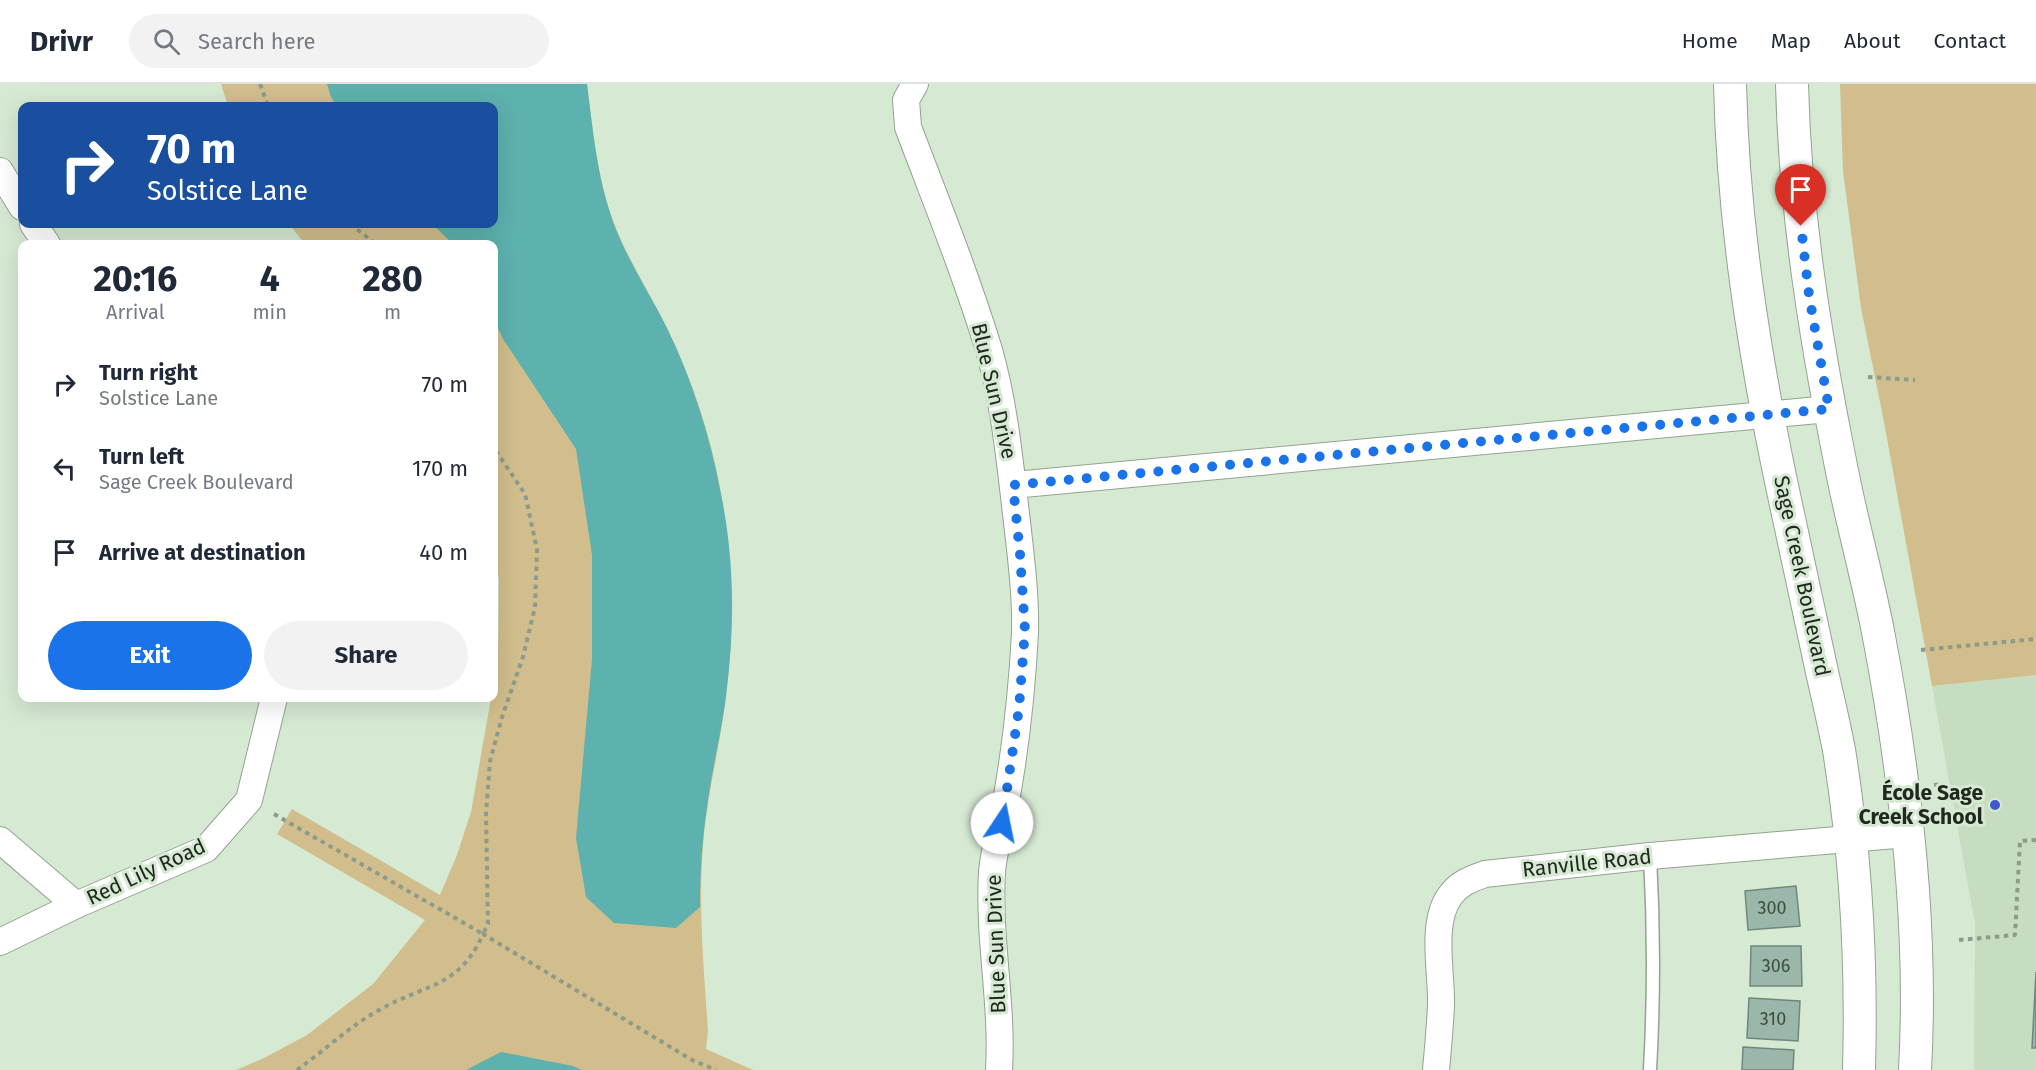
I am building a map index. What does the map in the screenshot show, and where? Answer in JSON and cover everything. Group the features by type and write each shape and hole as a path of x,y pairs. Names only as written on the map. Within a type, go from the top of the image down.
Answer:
{"street":[{"name":"Blue Sun Drive","path":"915,84 906,100 908,127 989,351 1012,465 1020,554 1025,630 1019,708 1007,800 993,869 991,912 999,1027 999,1070"},
{"name":"Sage Creek Boulevard","path":"1730,84 1738,224 1752,333 1838,749 1850,839 1861,1005 1859,1070"},
{"path":"1792,84 1799,203 1808,283 1829,409 1879,634 1898,744 1916,949 1915,1070"},
{"path":"0,171 18,200"},
{"path":"1013,485 1829,409"},
{"name":"Red Lily Road","path":"0,942 76,905 206,849 249,800 273,702"},
{"name":"Ranville Road","path":"1436,1070 1441,1003 1439,938 1441,914 1449,896 1462,883 1485,874 1650,856 1907,834"},
{"path":"0,840 76,905"}],"lane":[{"path":"1650,856 1654,964 1650,1070"}],"path":[{"path":"260,84 267,102"},
{"path":"355,228 371,240"},
{"path":"1868,377 1915,380"},
{"path":"297,1070 383,1007 449,979 476,950 488,924 486,824 490,761 502,717 523,657 535,607 537,549 525,494 498,454"},
{"path":"1921,650 2036,639"},
{"path":"249,800 483,934 692,1060 716,1070"},
{"path":"1959,940 2015,935 2020,841 2036,840"}],"shaded area":[{"path":"221,84 587,84 596,154 608,206 626,250 667,328 685,369 701,412 722,500 730,579 731,631 728,684 703,846 701,915 708,1032 706,1049 753,1070 236,1070 307,1035 373,984 425,920 277,834 292,809 440,895 457,855 471,812 490,702 498,702 498,240 302,240 292,228 498,228 498,102 227,102"},
{"path":"1840,84 2036,84 2036,675 1932,686 1861,308 1843,171"},
{"name":"École Sage Creek School","path":"2036,675 2036,1070 1974,1070 1975,924 1932,686"}],"water":[{"path":"327,84 587,84 596,154 613,222 666,326 692,387 717,472 729,542 732,590 730,663 705,820 700,907 676,928 614,923 586,897 576,838 592,659 592,555 576,449 498,328 498,240 449,240 436,228 498,228 498,102 334,102"},
{"path":"501,1052 573,1066 582,1070 466,1070"}],"building":[{"path":"1796,886 1800,926 1748,930 1745,891"},
{"path":"1751,946 1801,946 1802,986 1750,986"},
{"path":"2036,972 2036,1048 2032,1048"},
{"path":"1749,998 1800,1001 1798,1041 1747,1038"},
{"path":"1743,1047 1794,1050 1793,1070 1742,1070"}],"place":[{"name":"École Sage Creek School","path":"1995,805"}],"route":[{"path":"1002,823 1019,708 1025,630 1013,485 1829,409 1809,295 1801,226"}]}
